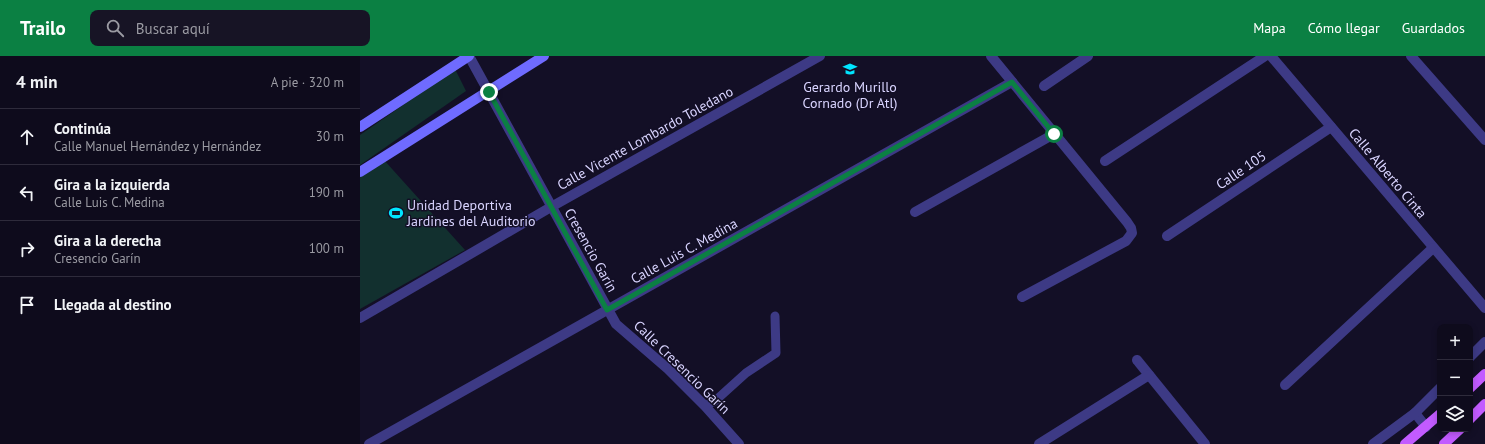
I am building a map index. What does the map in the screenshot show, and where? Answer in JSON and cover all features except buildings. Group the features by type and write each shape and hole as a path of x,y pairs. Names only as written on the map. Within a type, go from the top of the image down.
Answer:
{"main road":[{"path":"1473,385 1485,374"},
{"path":"1473,416 1485,404"},
{"path":"1405,444 1437,417"},
{"path":"1444,444 1457,432"}],"street":[{"name":"Cresencio Garín","path":"469,56 607,310"},
{"path":"360,127 469,56"},
{"path":"360,172 544,56"},
{"name":"Calle Vicente Lombardo Toledano","path":"360,318 551,207 820,56"},
{"path":"990,56 1127,222 1132,233 1126,241 1022,297"},
{"path":"1044,86 1088,56"},
{"path":"1105,161 1265,56"},
{"name":"Calle Alberto Cinta","path":"1271,56 1485,308"},
{"path":"1411,56 1485,140"},
{"name":"Calle Luis C. Medina","path":"369,444 1012,82"},
{"name":"Calle 105","path":"1167,236 1331,127"},
{"path":"915,212 1054,134"},
{"path":"1285,385 1433,248"},
{"name":"Calle Cresencio Garín","path":"607,310 616,324 668,369 705,406 739,444"},
{"path":"1473,354 1485,342"},
{"path":"1137,360 1205,444"},
{"path":"1039,444 1149,375"},
{"path":"1373,444 1415,413 1437,391"},
{"path":"1415,413 1426,427"}],"lane":[{"path":"705,406 715,401 746,373 776,353 775,316"}],"green space":[{"path":"455,69 466,91 360,165 360,135"},
{"name":"Unidad Deportiva Jardines del Auditorio","path":"384,160 465,250 360,309 360,176"}],"place":[{"name":"Gerardo Murillo Cornado (Dr Atl)","path":"850,69"},
{"name":"Unidad Deportiva Jardines del Auditorio","path":"396,213"}],"route":[{"path":"489,92 607,310 1012,82 1054,134"}]}
